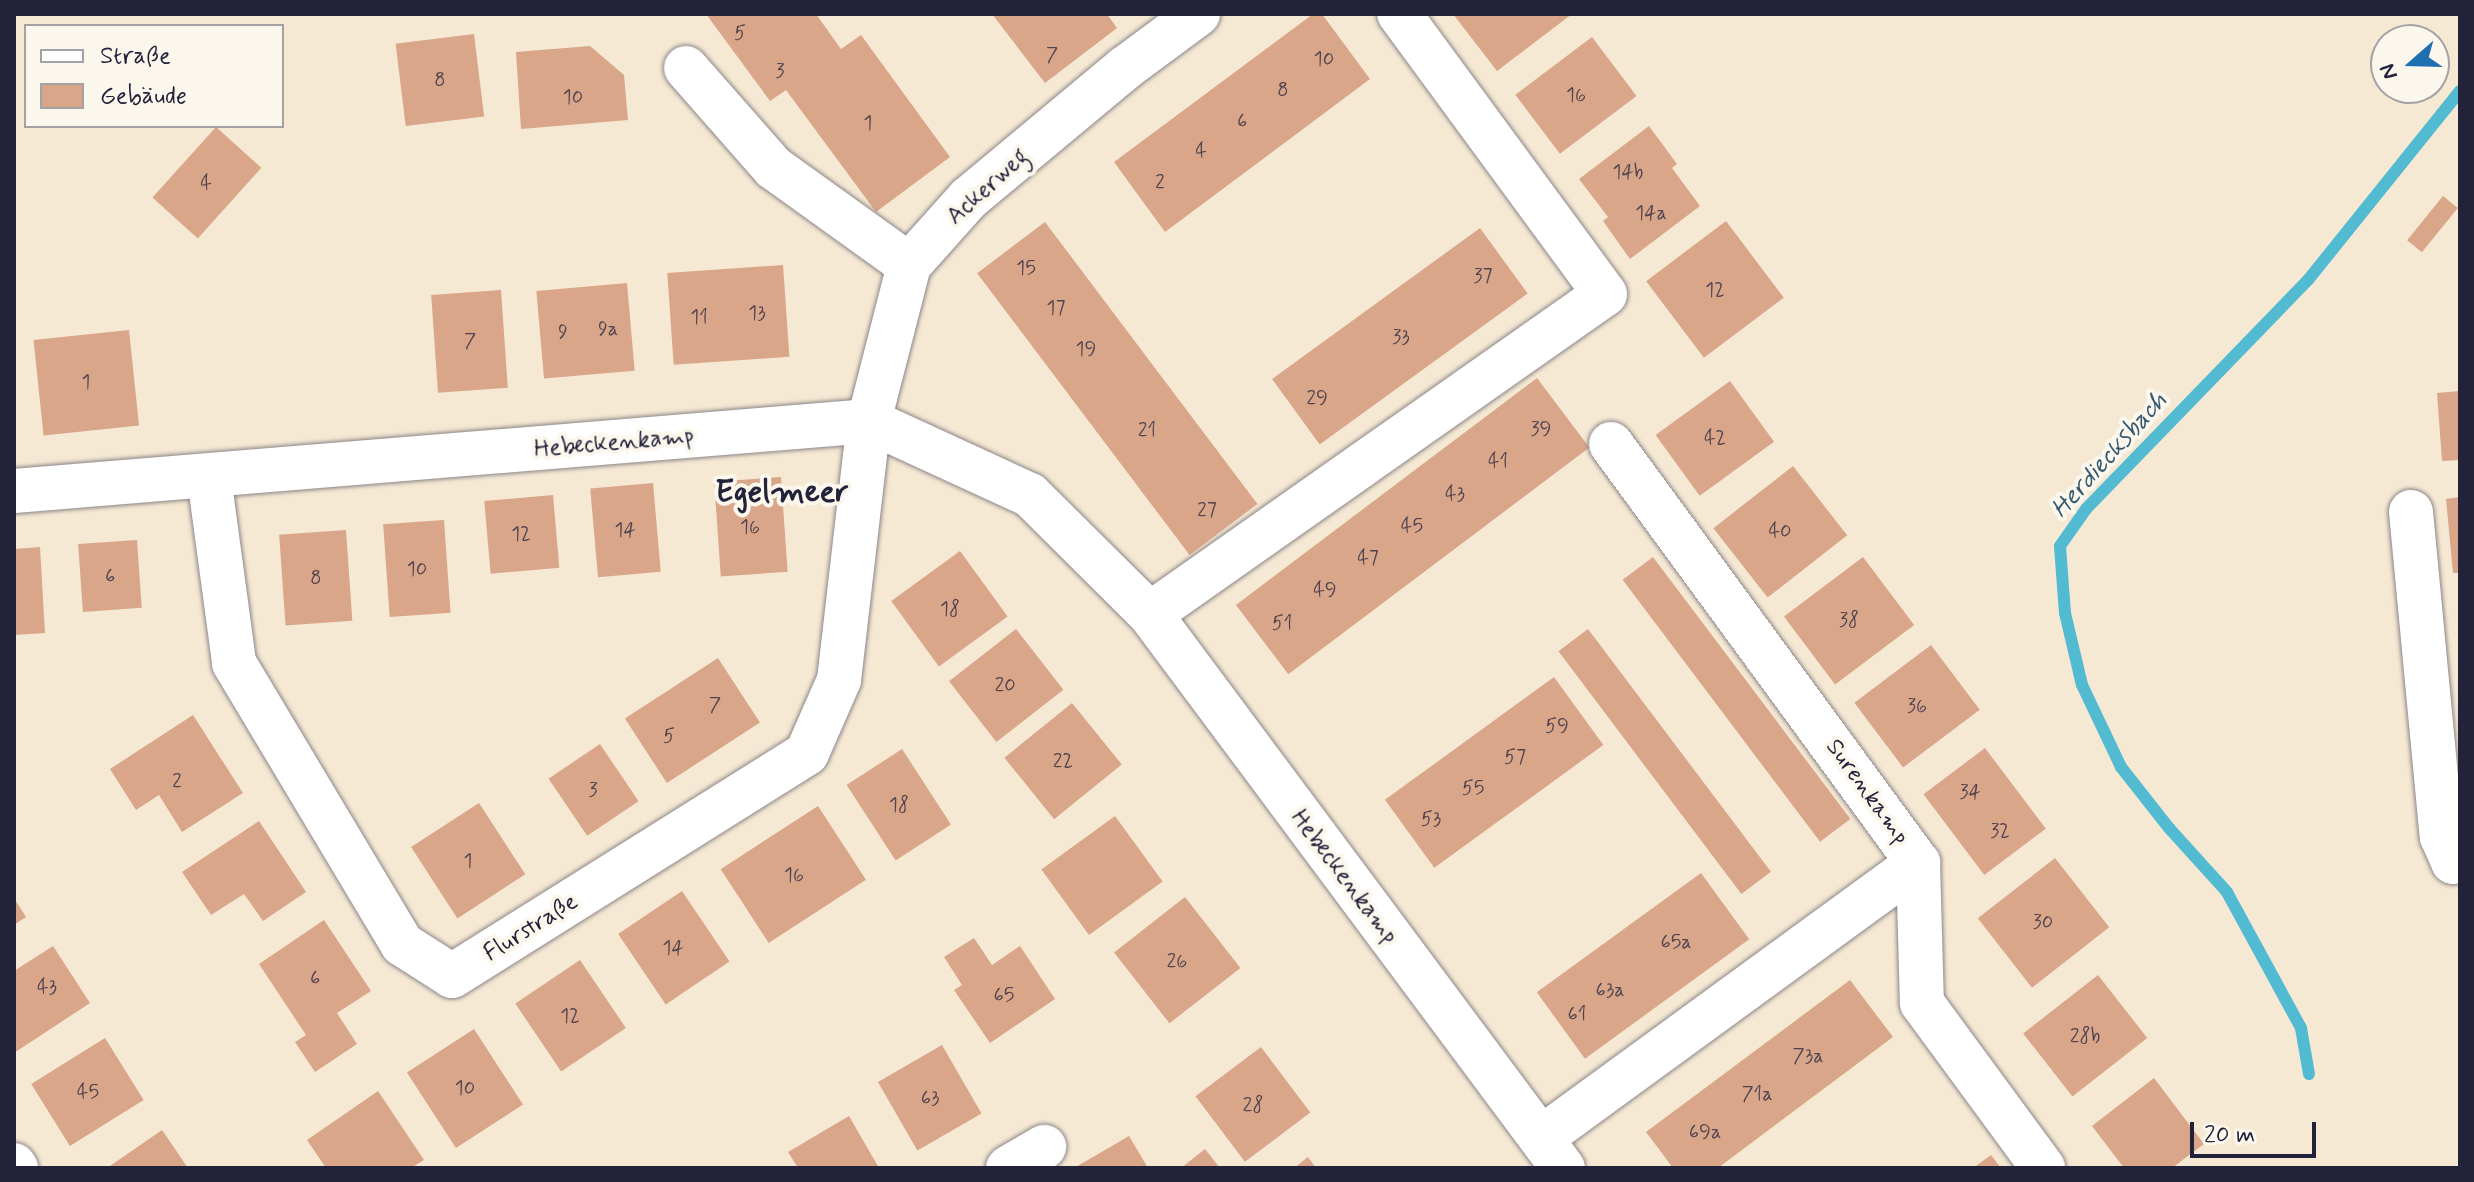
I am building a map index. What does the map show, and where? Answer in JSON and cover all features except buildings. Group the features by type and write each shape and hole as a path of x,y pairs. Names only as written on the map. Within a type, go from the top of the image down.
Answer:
{"street":[{"name":"Ackerweg","path":"869,421 909,265 969,198 1125,68 1198,14"},
{"path":"1150,614 1605,294 1399,14"},
{"path":"686,68 774,168 909,265"},
{"name":"Hebeckenkamp","path":"14,491 869,421 1030,495 1150,614 1552,1153 1918,863"},
{"name":"Flurstraße","path":"209,477 234,663 402,944 452,976 807,753 839,680 869,421"},
{"name":"Surenkamp","path":"1611,444 1918,863 1922,1003 2043,1168"},
{"path":"2411,512 2442,837 2453,862 2460,861"}],"waterway":[{"name":"Herdiecksbach","path":"2309,1074 2301,1028 2227,892 2169,828 2121,767 2082,685 2065,613 2060,546 2086,509 2308,280 2460,91"}],"district":[{"name":"Egelmeer","path":"782,492"}]}
